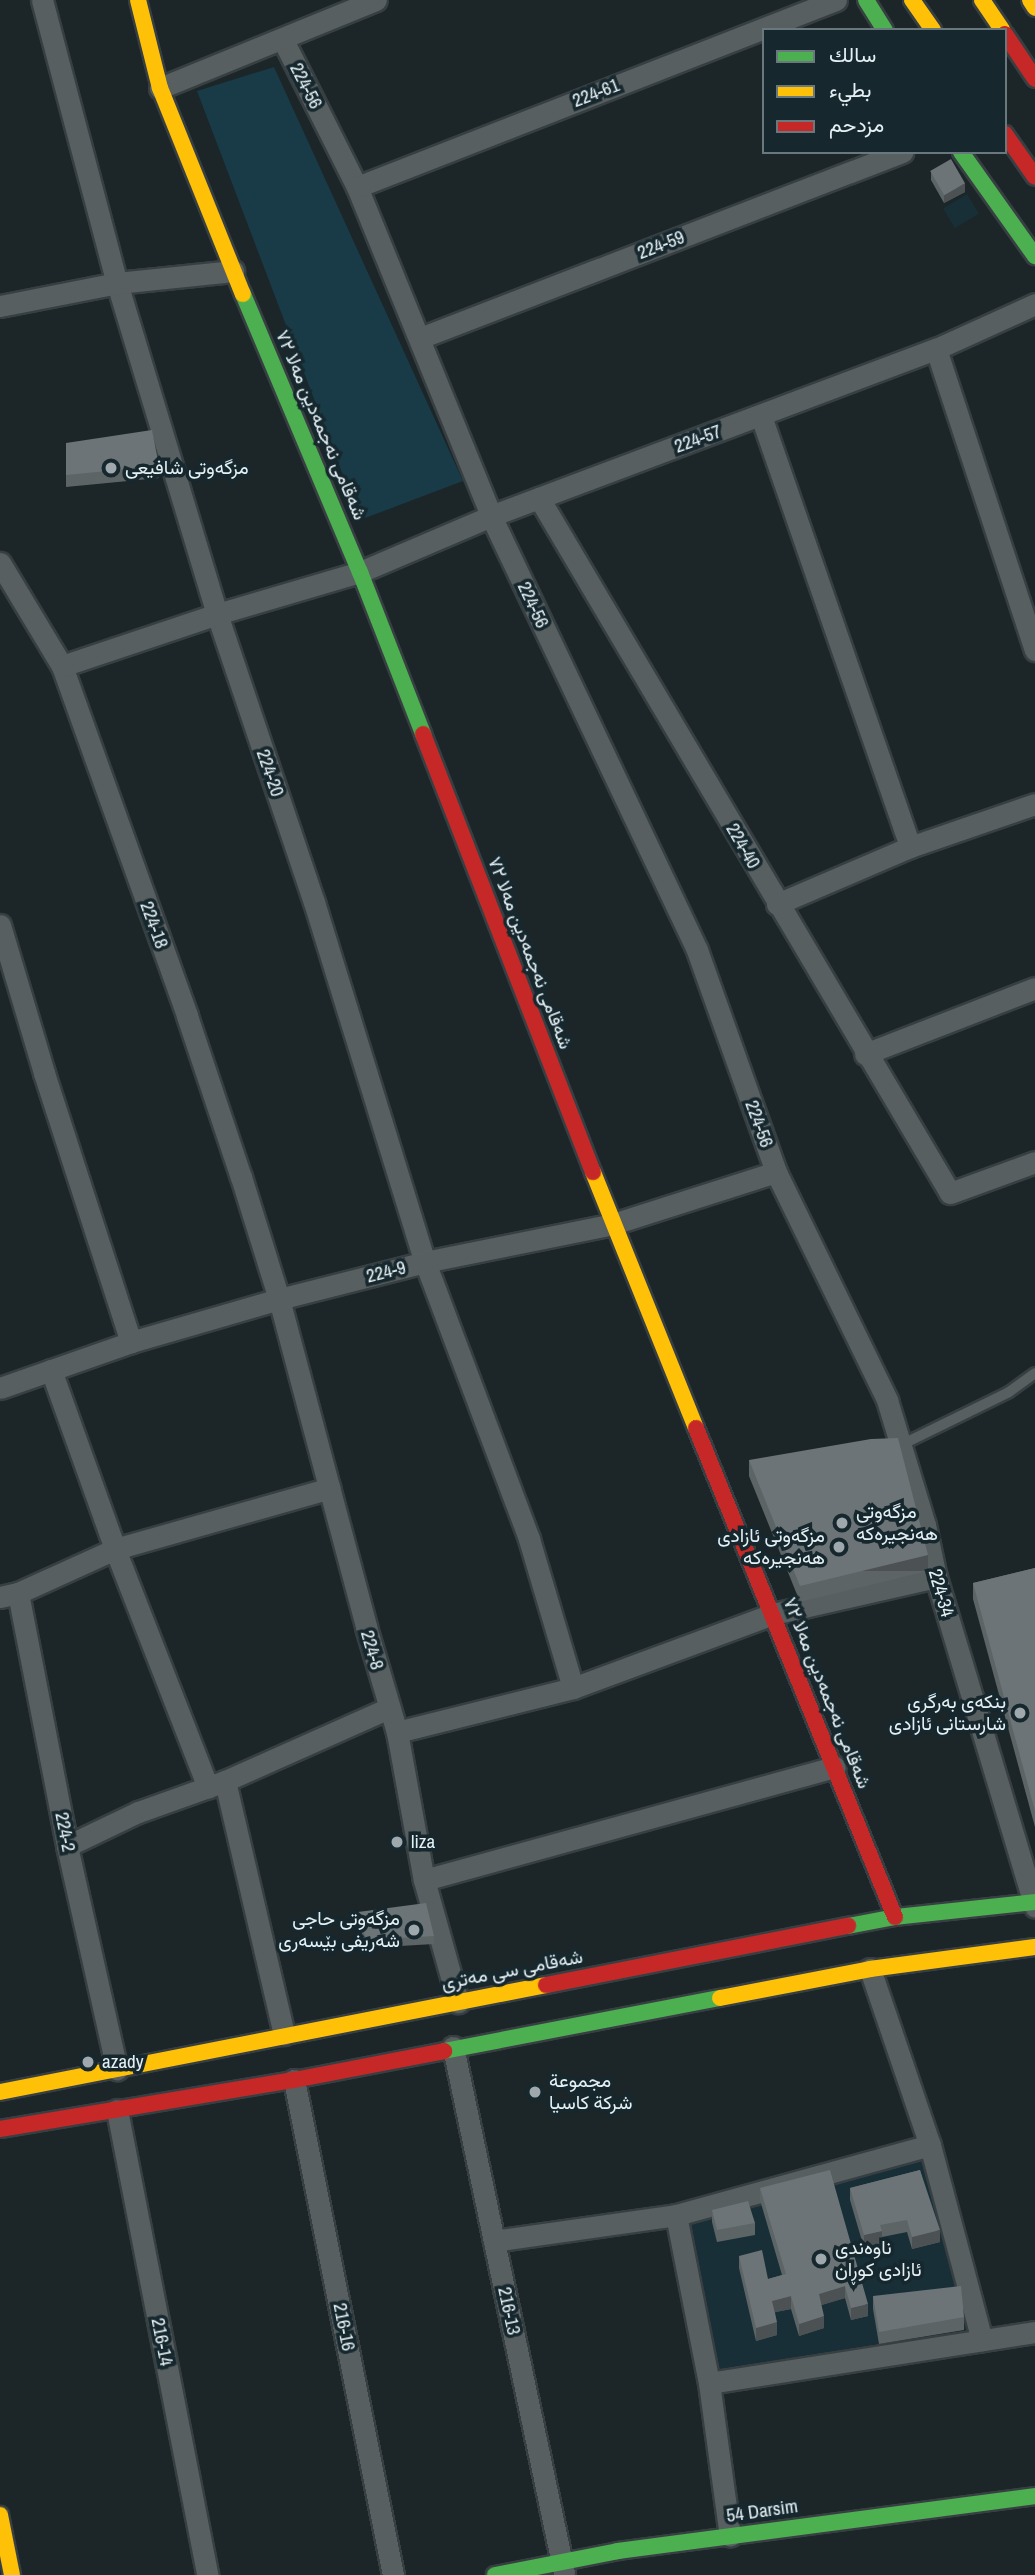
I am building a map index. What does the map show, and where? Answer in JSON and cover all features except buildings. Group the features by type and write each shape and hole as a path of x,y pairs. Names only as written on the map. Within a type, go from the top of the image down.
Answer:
{"main road":[{"name":"شەقامی نەجمەدین مەلا ٧٢","path":"138,0 160,88 233,271 360,572 613,1224 895,1917"},
{"path":"866,0 883,28"},
{"path":"912,0 932,28"},
{"path":"982,0 1001,28"},
{"path":"1030,0 1035,8"},
{"path":"1007,37 1035,79"},
{"path":"1007,137 1035,177"},
{"path":"962,154 1035,256"},
{"name":"شەقامی سی مەتری","path":"0,2092 284,2034 895,1917 1035,1904"},
{"path":"0,2129 295,2080 453,2047 870,1969 1035,1947"},
{"name":"54 Darsim","path":"495,2575 563,2568 730,2536 1034,2499"},
{"path":"0,2515 12,2575"}],"street":[{"name":"224-20","path":"41,0 117,283 217,614 314,902 425,1262 529,1539 573,1688"},
{"path":"160,88 283,40 354,4 376,0"},
{"name":"224-61","path":"763,28 835,0"},
{"name":"224-61","path":"357,187 762,29"},
{"name":"224-56","path":"283,40 357,187 491,516 697,950 776,1172"},
{"name":"224-59","path":"420,338 897,154"},
{"path":"0,306 117,283 233,271"},
{"name":"224-57","path":"62,666 217,614 360,572 491,516 936,349 1035,304"},
{"path":"936,349 1035,650"},
{"path":"761,416 910,847"},
{"name":"224-40","path":"539,498 865,1054 950,1193 1035,1162"},
{"name":"224-18","path":"0,564 62,666 187,1016 279,1299"},
{"path":"777,904 910,847 1035,804"},
{"path":"0,925 44,1073 131,1342"},
{"path":"865,1054 1035,988"},
{"name":"224-9","path":"0,1388 131,1342 279,1299 425,1262 613,1224 776,1172"},
{"name":"224-34","path":"776,1172 887,1400 936,1577 1035,1904"},
{"name":"224-8","path":"279,1299 397,1732 424,1880 458,2001"},
{"path":"51,1370 115,1549 217,1785 284,2034"},
{"path":"9,1595 115,1549 330,1488"},
{"path":"397,1732 573,1688 773,1614 936,1577"},
{"name":"224-2","path":"9,1595 117,2069"},
{"path":"67,1846 138,1812 217,1785 389,1708"},
{"path":"424,1880 835,1767"},
{"path":"870,1969 930,2145 982,2340"},
{"name":"216-13","path":"453,2047 563,2568"},
{"name":"216-16","path":"295,2080 393,2575"},
{"name":"216-14","path":"117,2110 207,2575"},
{"path":"494,2241 676,2215 930,2145"},
{"path":"676,2215 709,2384 730,2536"},
{"path":"709,2384 1035,2332"}],"lane":[{"path":"901,1445 1009,1392 1035,1373"}],"shaded area":[{"path":"274,67 463,481 360,520 197,91"},
{"path":"967,194 979,214 955,228 943,208"},
{"name":"ناوەندی ئازادی کوڕان","path":"921,2158 969,2329 713,2371 685,2219"}],"traffic: fast":[{"path":"866,0 884,28"},
{"path":"962,154 1035,256"},
{"path":"243,294 360,572 423,734"},
{"path":"848,1926 895,1917 1035,1902"},
{"path":"444,2051 720,1998"},
{"path":"495,2575 618,2551 1035,2496"}],"traffic: slow":[{"path":"138,0 160,88 243,294"},
{"path":"912,0 932,28"},
{"path":"982,0 1001,28"},
{"path":"1030,0 1035,8"},
{"path":"593,1172 696,1428"},
{"path":"720,1998 870,1969 1035,1947"},
{"path":"0,2092 546,1985"},
{"path":"0,2515 12,2575"}],"traffic: jam":[{"path":"1007,37 1035,79"},
{"path":"1007,137 1035,177"},
{"path":"423,734 593,1172"},
{"path":"696,1428 895,1917"},
{"path":"546,1985 848,1926"},
{"path":"0,2129 294,2080 444,2051"}],"place":[{"name":"مزگەوتی شافیعی","path":"111,468"},
{"name":"مزگەوتی ھەنجیرەکە","path":"842,1523"},
{"name":"مزگه‌وتی ئازادی هه‌نجیره‌که","path":"839,1547"},
{"name":"بنکەی بەرگری شارستانی ئازادی","path":"1020,1713"},
{"name":"liza","path":"397,1842"},
{"name":"مزگەوتی حاجی شەریفی بێسەری","path":"414,1930"},
{"name":"azady","path":"88,2062"},
{"name":"مجموعة شرکة کاسیا","path":"535,2092"},
{"name":"ناوەندی ئازادی کوڕان","path":"821,2259"}]}
